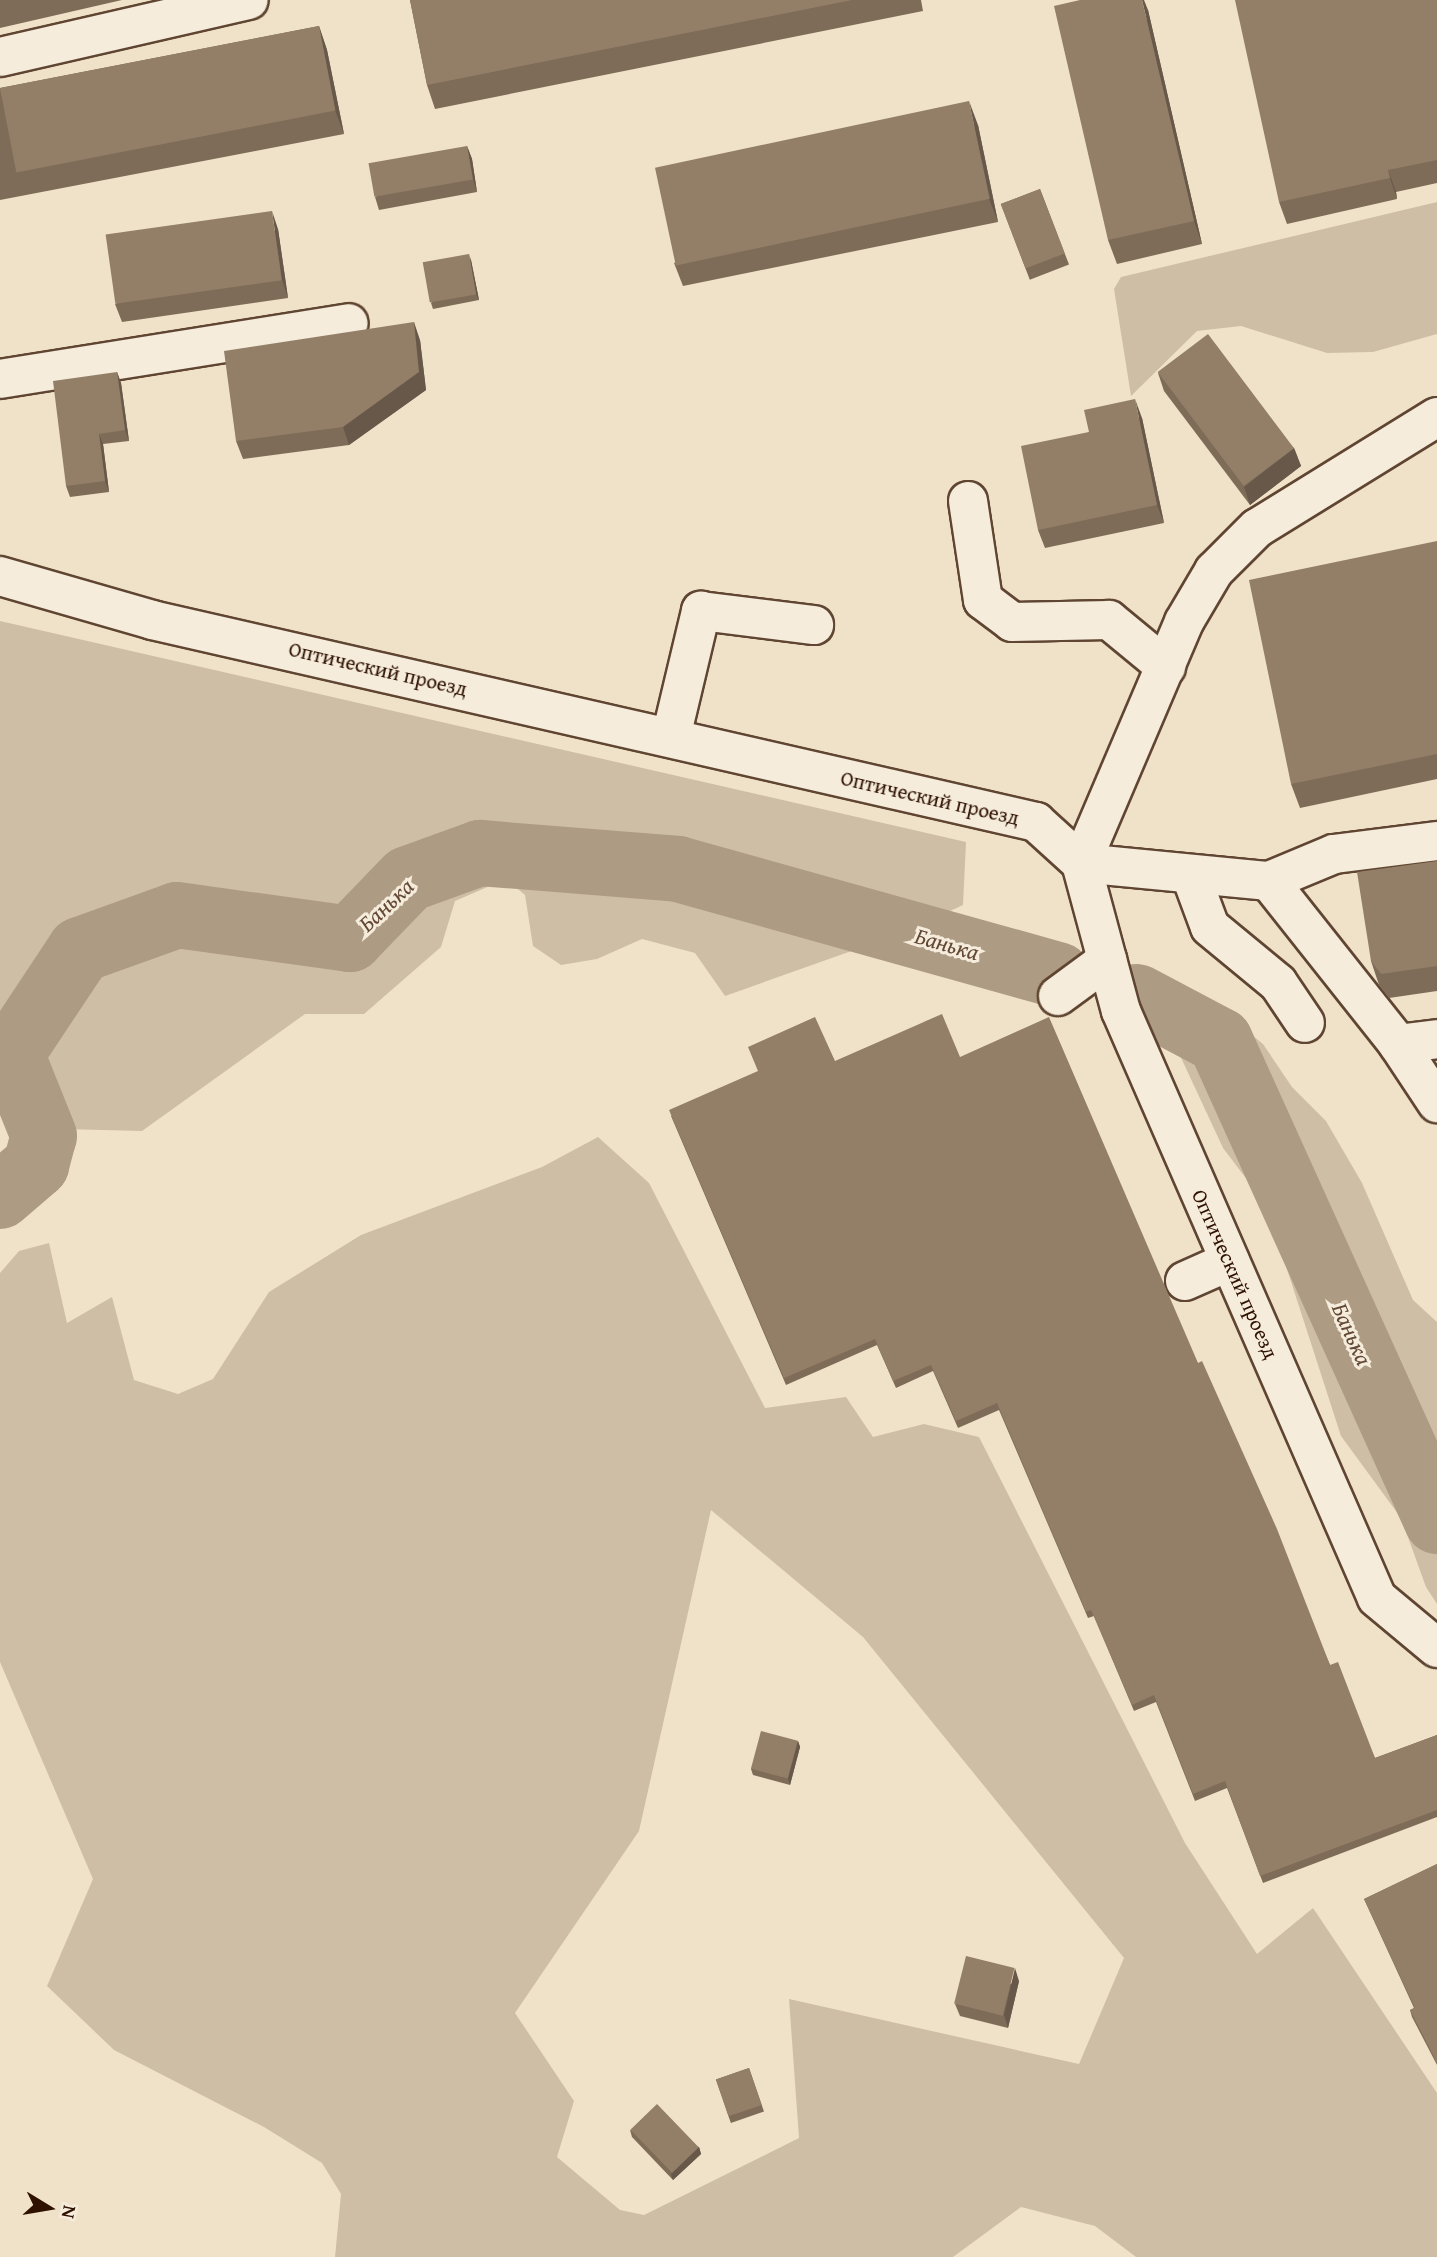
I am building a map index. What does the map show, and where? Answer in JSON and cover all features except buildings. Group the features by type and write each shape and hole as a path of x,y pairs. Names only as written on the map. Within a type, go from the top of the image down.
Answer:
{"street":[{"path":"0,57 249,0"},
{"path":"0,379 349,323"},
{"path":"1437,417 1257,528 1214,571 1184,622 1081,863 1191,876 1269,881 1334,854 1437,841"},
{"path":"968,501 983,600 1012,622 1109,620 1166,667"},
{"name":"Оптический проезд","path":"0,576 152,620 1036,822 1081,863 1121,1011 1377,1598 1437,1648"},
{"path":"671,737 701,611 814,625"},
{"path":"1191,876 1210,927 1278,983 1305,1023"},
{"path":"1269,881 1398,1044 1437,1103"},
{"path":"1058,996 1107,960"},
{"path":"1398,1044 1437,1039"},
{"path":"1185,1281 1230,1261"}],"shaded area":[{"path":"1437,202 1437,334 1373,352 1327,353 1241,326 1197,331 1131,396 1114,289 1121,277"},
{"path":"0,621 966,842 963,905 905,932 725,996 695,953 642,939 597,959 561,965 533,946 525,895 506,879 455,901 441,947 364,1014 305,1014 142,1131 63,1129 0,1051"},
{"path":"1137,997 1225,1013 1263,1044 1292,1087 1326,1121 1362,1183 1413,1300 1437,1322 1437,1604 1426,1587 1401,1518 1341,1436 1274,1229 1251,1185 1223,1148 1170,1034"},
{"path":"598,1137 649,1183 765,1408 846,1397 873,1437 924,1424 979,1437 1185,1843 1257,1954 1313,1908 1437,2093 1437,2257 1136,2257 1095,2226 1021,2207 953,2257 335,2257 341,2194 322,2163 264,2127 114,2050 47,1986 93,1879 0,1662 0,1273 19,1251 49,1243 67,1323 112,1297 134,1380 178,1394 213,1379 269,1292 361,1235 542,1167","holes":["711,1510 863,1637 1124,1958 1079,2064 789,1999 799,2138 644,2215 620,2210 557,2157 574,2101 515,2013 639,1831"]}],"waterway":[{"name":"Банька","path":"0,1196 36,1165 44,1136 11,1054 80,950 177,915 350,939 408,879 480,853 678,869 1058,975"},
{"name":"Банька","path":"1137,997 1220,1041 1437,1521"}]}
